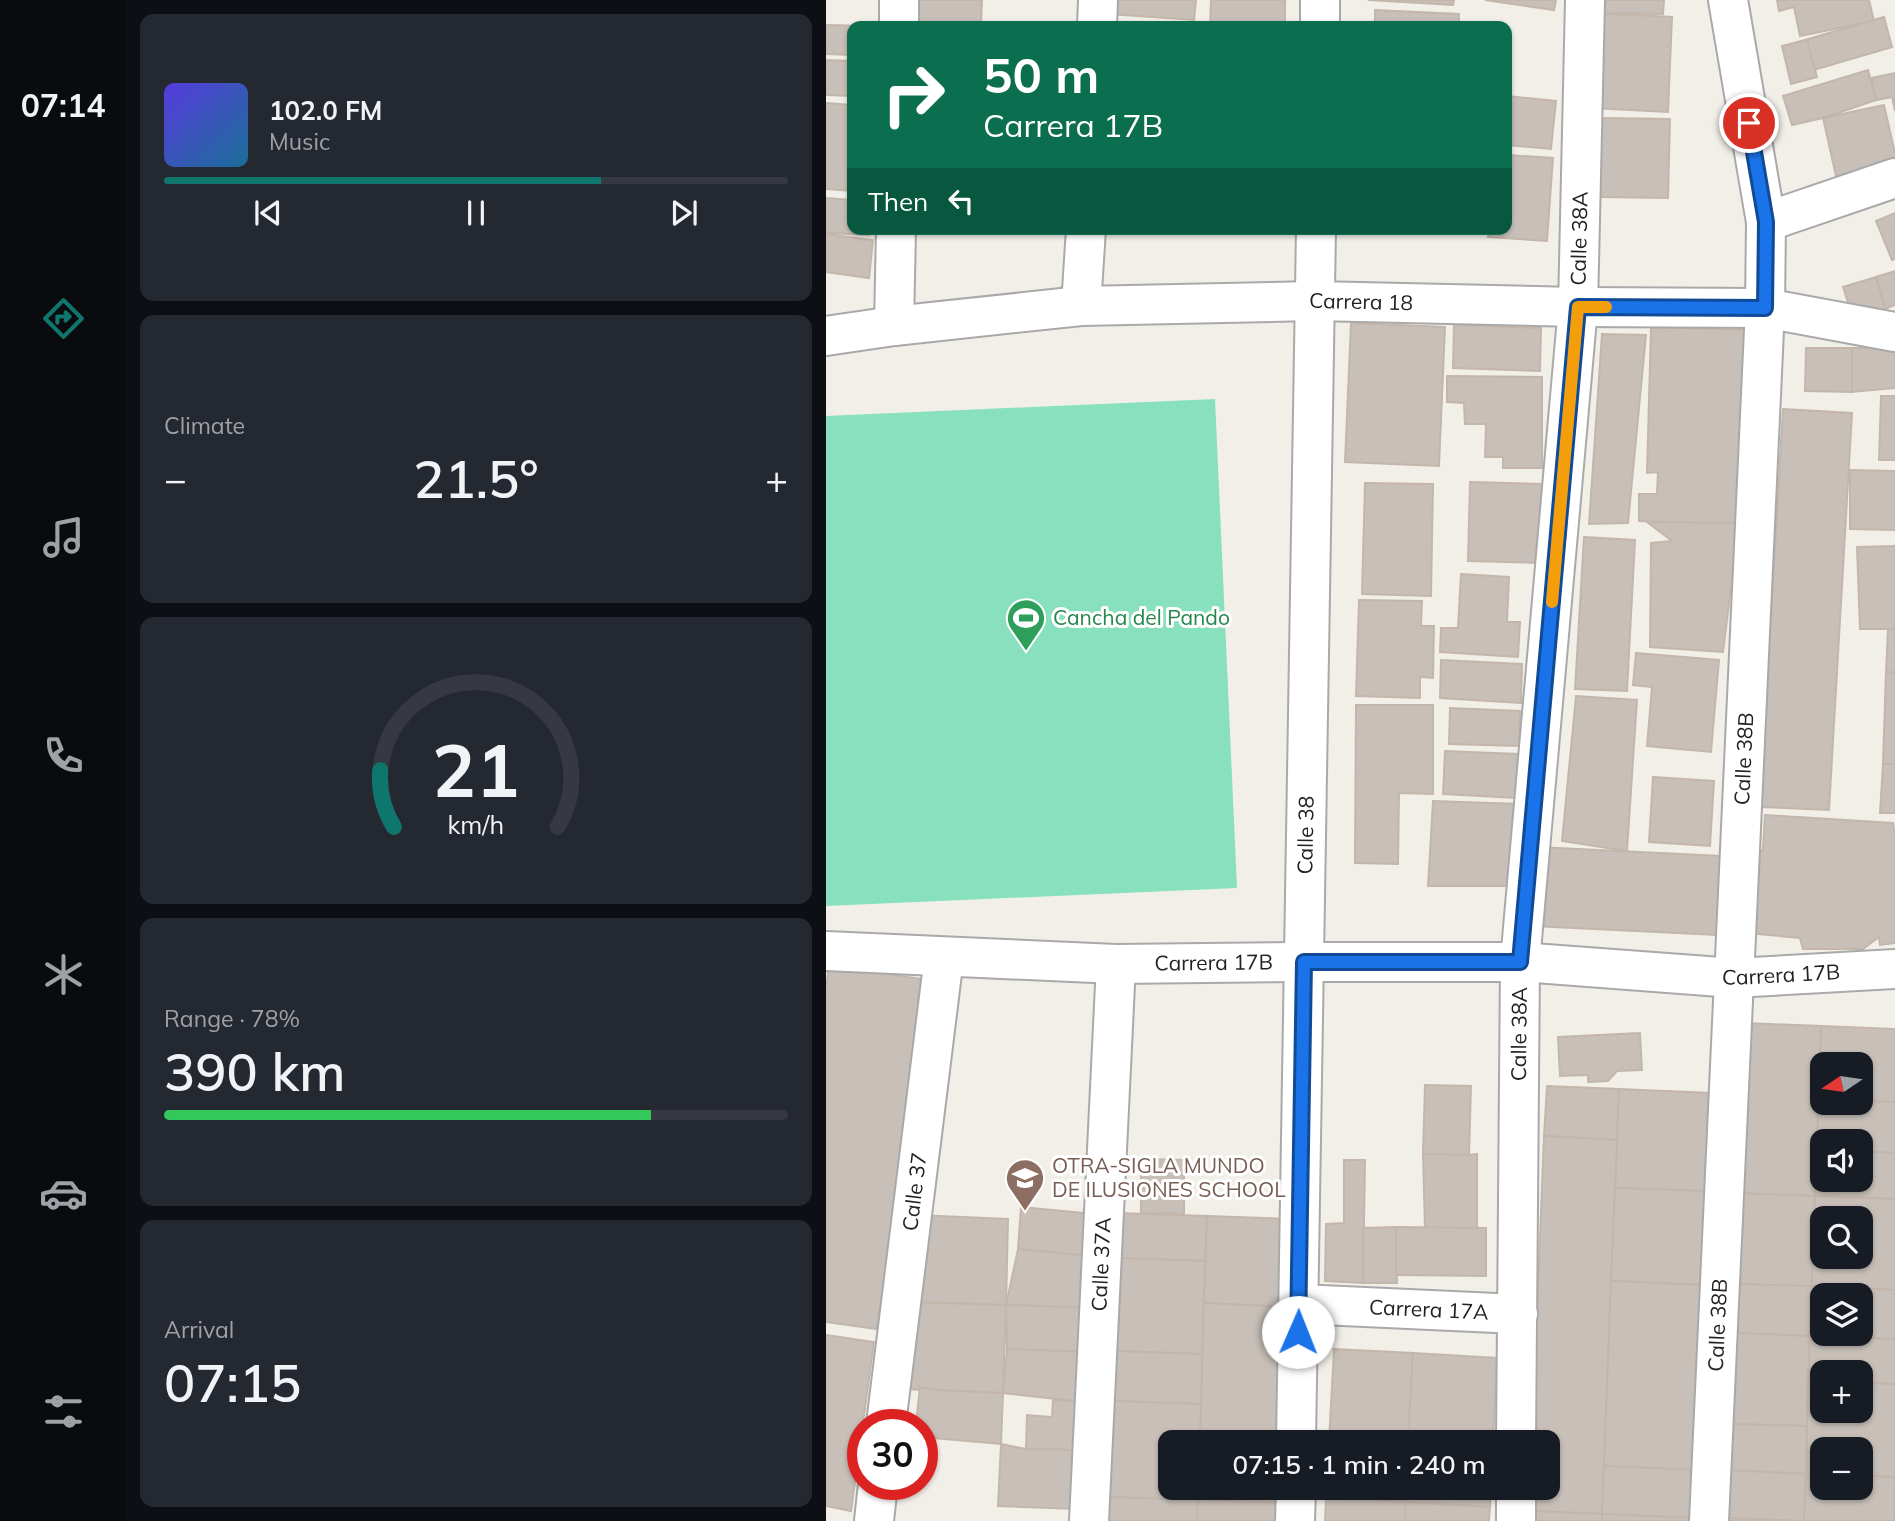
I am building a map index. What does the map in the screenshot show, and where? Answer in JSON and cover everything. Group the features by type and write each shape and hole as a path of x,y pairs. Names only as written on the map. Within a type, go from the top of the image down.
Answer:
{"street":[{"path":"899,0 899,21"},
{"path":"1097,21 1098,0"},
{"path":"1320,0 1320,21"},
{"name":"Calle 38A","path":"1516,1430 1520,962 1578,307 1586,0"},
{"name":"Calle 38B","path":"1709,1521 1765,308 1766,222 1728,0"},
{"path":"1766,222 1895,178"},
{"path":"894,326 896,235"},
{"path":"1081,306 1086,235"},
{"name":"Calle 38","path":"1296,1430 1316,235"},
{"name":"Carrera 18","path":"826,336 1081,306 1315,301 1765,308 1895,332"},
{"name":"Carrera 17B","path":"826,951 1116,964 1520,962 1734,978 1895,969"},
{"name":"Calle 37","path":"888,1409 944,957"},
{"name":"Calle 37A","path":"1089,1521 1116,964"},
{"name":"Carrera 17A","path":"1298,1304 1518,1314"},
{"path":"874,1521 876,1500"},
{"path":"1295,1521 1296,1500"},
{"path":"1516,1500 1516,1521"}],"green space":[{"name":"Cancha del Pando","path":"1215,399 1237,888 826,906 826,416"}],"building":[{"path":"916,0 982,0 981,21 915,21"},
{"path":"1110,0 1196,0 1194,20 1109,14"},
{"path":"1211,0 1285,0 1285,21 1210,21"},
{"path":"1368,0 1454,0 1453,5"},
{"path":"1485,0 1556,0 1554,10"},
{"path":"1596,0 1664,0 1663,14 1596,13"},
{"path":"1777,0 1869,0 1874,21 1800,36 1794,7 1779,11"},
{"path":"1375,10 1459,14 1459,21 1375,21"},
{"path":"1596,13 1672,17 1668,112 1592,108"},
{"path":"1884,17 1892,47 1800,74 1791,44"},
{"path":"826,25 847,25 847,55 826,54"},
{"path":"1807,40 1817,77 1791,84 1782,46"},
{"path":"826,60 847,61 847,96 826,95"},
{"path":"1868,70 1876,100 1823,118 1792,125 1783,96"},
{"path":"1895,73 1895,111 1892,97 1876,100 1871,78"},
{"path":"1512,97 1556,101 1551,149 1512,145"},
{"path":"826,103 847,105 847,191 826,189"},
{"path":"1884,105 1895,163 1836,176 1823,118"},
{"path":"1602,118 1670,119 1668,198 1600,197"},
{"path":"1512,155 1553,158 1547,241 1488,237 1512,235"},
{"path":"826,198 847,200 847,234 826,233"},
{"path":"1895,213 1895,259 1892,260 1876,221"},
{"path":"826,234 873,240 869,278 826,272"},
{"path":"1895,271 1895,305 1885,309 1876,277"},
{"path":"1876,277 1885,309 1853,318 1843,287"},
{"path":"1351,323 1445,327 1439,466 1345,462"},
{"path":"1454,325 1541,328 1540,371 1453,368"},
{"path":"1651,327 1748,330 1743,525 1639,521 1639,494 1657,494 1658,472 1647,473"},
{"path":"1602,334 1646,335 1628,523 1589,524"},
{"path":"1806,348 1852,348 1852,392 1805,391"},
{"path":"1852,348 1895,348 1895,388 1852,392"},
{"path":"1447,376 1542,377 1542,468 1503,468 1503,457 1485,457 1486,424 1465,424 1464,403 1447,402"},
{"path":"1881,396 1895,396 1895,460 1879,460"},
{"path":"1783,409 1852,413 1829,810 1760,807"},
{"path":"1850,470 1895,471 1895,530 1850,529"},
{"path":"1470,482 1543,484 1541,563 1468,561"},
{"path":"1365,483 1433,484 1431,596 1362,594"},
{"path":"1647,522 1739,523 1723,652 1650,647 1651,543 1672,541"},
{"path":"1584,537 1635,540 1627,691 1575,689"},
{"path":"1895,546 1895,629 1860,629 1857,547"},
{"path":"1461,574 1509,577 1507,622 1520,622 1518,657 1440,652 1441,628 1458,628"},
{"path":"1359,600 1422,601 1421,626 1434,626 1433,678 1420,677 1420,698 1356,696"},
{"path":"1888,629 1895,630 1895,673 1886,672"},
{"path":"1636,653 1719,660 1711,752 1647,746 1652,687 1633,685"},
{"path":"1441,660 1522,664 1521,703 1440,698"},
{"path":"1886,672 1895,673 1895,764 1883,764"},
{"path":"1576,696 1637,700 1627,851 1562,841"},
{"path":"1356,705 1433,705 1433,794 1399,793 1398,864 1355,863"},
{"path":"1450,708 1520,711 1519,746 1449,744"},
{"path":"1445,751 1518,754 1516,798 1443,794"},
{"path":"1883,764 1895,764 1895,813 1880,813"},
{"path":"1653,777 1714,781 1710,846 1649,842"},
{"path":"1433,801 1521,804 1517,886 1428,886"},
{"path":"1765,815 1893,823 1895,943 1880,945 1879,937 1863,949 1803,949 1800,938 1737,932 1743,854 1763,850"},
{"path":"1537,847 1721,856 1717,935 1533,926"},
{"path":"829,965 928,980 877,1329 826,1322 826,989"},
{"path":"1743,1023 1821,1026 1820,1052 1810,1052 1810,1115 1818,1115 1817,1129 1810,1129 1810,1192 1815,1192 1815,1196 1737,1193"},
{"path":"1821,1026 1895,1029 1895,1102 1873,1101 1873,1052 1820,1052"},
{"path":"1640,1033 1642,1070 1617,1071 1608,1081 1588,1082 1588,1075 1560,1076 1558,1037"},
{"path":"1425,1085 1471,1086 1469,1155 1423,1154"},
{"path":"1547,1086 1619,1089 1617,1140 1544,1136"},
{"path":"1619,1089 1712,1093 1707,1191 1615,1188"},
{"path":"1873,1101 1895,1102 1895,1153 1873,1152 1873,1129 1818,1129 1818,1115 1873,1115"},
{"path":"1544,1136 1617,1140 1602,1514 1530,1511 1530,1500 1560,1500 1560,1430 1532,1430"},
{"path":"1873,1152 1895,1153 1895,1199 1815,1196 1815,1192 1873,1192"},
{"path":"1423,1154 1477,1154 1477,1228 1425,1228"},
{"path":"1141,1159 1184,1160 1184,1214 1141,1213"},
{"path":"1344,1160 1365,1160 1363,1283 1325,1281 1326,1224 1344,1223"},
{"path":"1615,1188 1707,1191 1704,1285 1611,1281"},
{"path":"1737,1193 1815,1196 1815,1206 1810,1206 1810,1269 1813,1269 1810,1286 1734,1284"},
{"path":"1815,1196 1895,1199 1895,1290 1873,1289 1873,1283 1812,1283 1813,1269 1873,1269 1873,1206 1815,1206"},
{"path":"1021,1207 1094,1214 1091,1256 1018,1249"},
{"path":"1118,1213 1207,1216 1205,1261 1116,1258"},
{"path":"916,1215 1008,1219 1006,1305 914,1302"},
{"path":"1207,1216 1294,1219 1291,1307 1204,1303"},
{"path":"1396,1227 1397,1283 1363,1283 1363,1228"},
{"path":"1396,1227 1486,1228 1486,1276 1396,1275"},
{"path":"1018,1249 1091,1256 1089,1308 1006,1305"},
{"path":"1116,1258 1205,1261 1202,1354 1113,1351"},
{"path":"1611,1281 1704,1285 1696,1470 1604,1466"},
{"path":"1734,1284 1810,1286 1810,1336 1732,1333"},
{"path":"1873,1289 1895,1290 1895,1339 1873,1338"},
{"path":"905,1302 1006,1305 1003,1393 902,1389"},
{"path":"1204,1303 1291,1307 1287,1430 1200,1430"},
{"path":"1006,1305 1089,1308 1085,1352 1007,1349"},
{"path":"1732,1333 1810,1336 1807,1426 1729,1424"},
{"path":"826,1335 874,1342 865,1409 847,1409 847,1500 852,1500 851,1511 826,1506"},
{"path":"1810,1336 1810,1346 1873,1346 1873,1338 1895,1339 1895,1384 1873,1383 1873,1360 1810,1360 1808,1381"},
{"path":"1007,1349 1085,1352 1082,1402 1003,1393"},
{"path":"1334,1349 1413,1353 1409,1430 1330,1430"},
{"path":"1113,1351 1202,1354 1201,1404 1112,1401"},
{"path":"1413,1353 1497,1358 1494,1430 1409,1430"},
{"path":"1808,1381 1810,1423 1873,1423 1873,1383 1895,1384 1895,1477 1873,1476 1873,1437 1810,1437 1810,1474 1806,1474"},
{"path":"920,1387 1003,1393 1001,1444 938,1438 938,1409 918,1409"},
{"path":"1053,1400 1082,1402 1080,1450 1026,1449 1027,1415 1052,1417"},
{"path":"1112,1401 1201,1404 1200,1430 1158,1430 1158,1499 1108,1497"},
{"path":"1729,1424 1807,1426 1806,1474 1727,1470"},
{"path":"1001,1444 1026,1449 1080,1450 1076,1509 998,1506"},
{"path":"1604,1466 1696,1470 1694,1518 1602,1514"},
{"path":"1727,1470 1806,1474 1804,1521 1726,1518"},
{"path":"1806,1474 1810,1474 1810,1500 1873,1500 1873,1476 1895,1477 1894,1521 1804,1521"},
{"path":"1108,1497 1198,1500 1197,1521 1108,1521"},
{"path":"1198,1500 1284,1500 1284,1503"},
{"path":"1198,1500 1284,1503 1284,1521 1197,1521"},
{"path":"1326,1500 1406,1502 1405,1521 1325,1521"},
{"path":"1366,1500 1406,1500 1406,1502"},
{"path":"1406,1500 1490,1500 1490,1507"},
{"path":"1406,1502 1490,1507 1489,1521 1405,1521"},
{"path":"1530,1511 1602,1514 1602,1521 1529,1521"},
{"path":"1602,1514 1694,1518 1694,1521 1602,1521"},
{"path":"1726,1518 1787,1521 1726,1521"}],"slow traffic":[{"path":"1552,602 1578,307 1606,307"}],"place":[{"name":"Cancha del Pando","path":"1026,652"},
{"name":"OTRA-SIGLA MUNDO DE ILUSIONES SCHOOL","path":"1025,1212"}],"route":[{"path":"1298,1332 1304,962 1520,962 1578,307 1765,308 1766,222 1749,123"}]}
